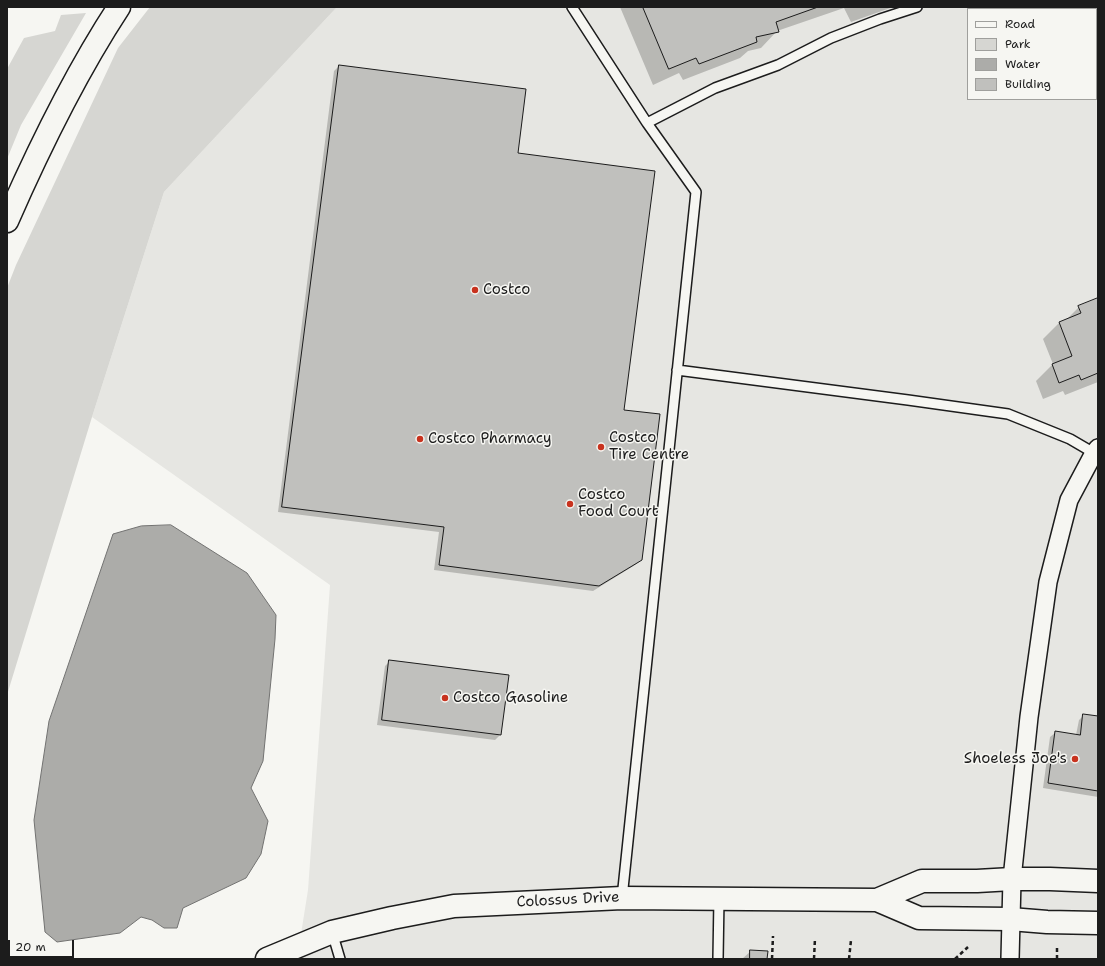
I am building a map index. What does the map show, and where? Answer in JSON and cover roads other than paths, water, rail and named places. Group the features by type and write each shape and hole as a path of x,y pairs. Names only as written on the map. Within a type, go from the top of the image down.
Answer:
{"main road":[{"path":"7,221 63,104 119,7"},
{"name":"Colossus Drive","path":"877,900 922,881 977,881 1012,879 1098,881"},
{"name":"Colossus Drive","path":"267,959 332,932 454,906 622,898 877,900 919,918 1010,919 1047,922 1098,923"}],"street":[{"path":"1010,959 1012,879 1029,717 1048,582 1069,500 1096,451"}],"lane":[{"path":"572,7 647,123 696,192 622,898"},
{"path":"647,123 714,88 778,65 831,38 880,19 917,7"},
{"path":"677,370 1008,414 1096,451"},
{"path":"718,959 719,898"},
{"path":"332,932 340,959"}],"water":[{"path":"171,525 247,573 276,615 263,761 251,788 268,821 261,854 246,878 183,908 177,928 164,928 152,920 141,917 120,933 57,942 45,932 34,820 49,721 113,534 141,526"}],"place":[{"name":"Costco","path":"475,290"},
{"name":"Costco Pharmacy","path":"420,439"},
{"name":"Costco Tire Centre","path":"601,447"},
{"name":"Costco Food Court","path":"570,504"},
{"name":"Costco Gasoline","path":"445,698"},
{"name":"Shoeless Joe's","path":"1075,759"}]}
